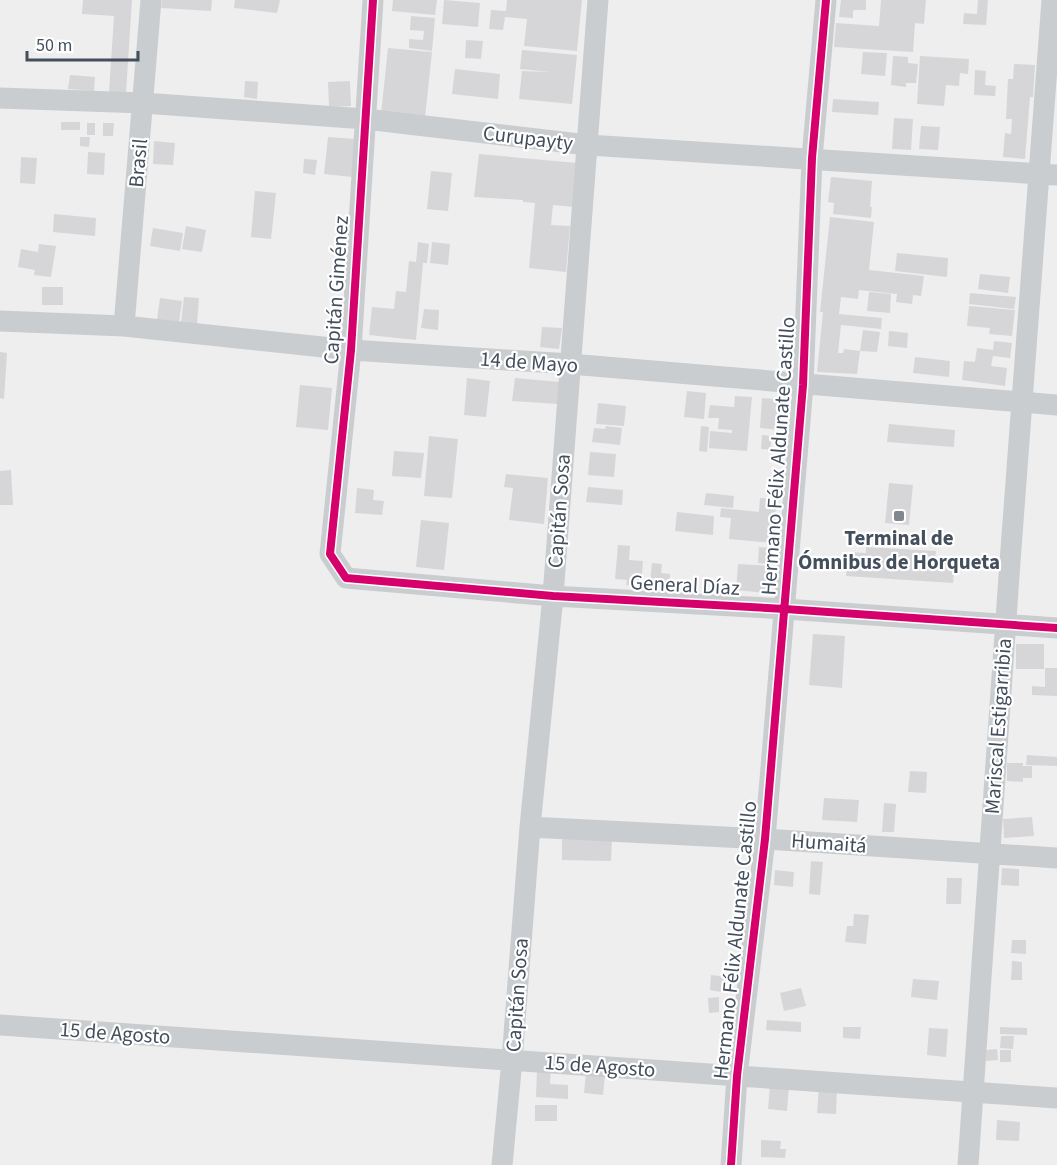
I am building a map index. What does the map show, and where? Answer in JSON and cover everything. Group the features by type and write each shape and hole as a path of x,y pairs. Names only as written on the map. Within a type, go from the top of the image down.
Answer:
{"street":[{"name":"Brasil","path":"124,326 151,0"},
{"name":"Capitán Giménez","path":"346,578 330,554 351,350 373,0"},
{"name":"Capitán Sosa","path":"501,1165 512,1060 530,827 553,596 598,0"},
{"name":"Hermano Félix Aldunate Castillo","path":"731,1165 737,1076 765,838 785,609 803,385 812,158 826,0"},
{"name":"Mariscal Estigarribia","path":"968,1165 1022,403 1048,174 1052,0"},
{"name":"Curupayty","path":"0,98 143,103 365,119 588,145 1048,174"},
{"name":"14 de Mayo","path":"0,321 124,326 351,350 570,364 1057,405"},
{"name":"General Díaz","path":"346,578 553,596 1057,628"},
{"name":"Humaitá","path":"530,827 765,838 1057,858"},
{"name":"15 de Agosto","path":"0,1025 1057,1098"}],"building":[{"path":"83,0 132,0 126,93 109,92 114,16 82,14"},
{"path":"162,0 212,0 211,11 161,8"},
{"path":"235,0 280,0 277,13 234,8"},
{"path":"393,0 437,0 435,15 392,11"},
{"path":"444,0 480,3 478,27 442,24"},
{"path":"507,0 582,0 577,51 524,46 527,19 505,17 503,30 489,29 491,10 506,11"},
{"path":"841,0 866,0 866,10 853,11 853,18 839,17"},
{"path":"881,0 926,0 924,24 915,23 913,52 834,47 836,23 879,26"},
{"path":"978,0 988,0 986,25 963,24 964,13 977,14"},
{"path":"411,16 435,18 432,51 409,48 409,39 423,40 424,31 410,30"},
{"path":"466,40 483,41 481,59 465,58"},
{"path":"388,48 432,52 425,118 381,114"},
{"path":"522,50 577,55 572,104 519,99 522,71 551,72 520,69"},
{"path":"863,52 887,53 885,76 861,74"},
{"path":"893,56 908,57 908,63 918,64 916,83 906,83 906,87 891,85"},
{"path":"920,56 969,59 968,74 960,73 959,86 946,85 944,106 917,104"},
{"path":"1014,64 1035,65 1025,159 1003,157 1005,133 1011,134 1012,119 1006,119 1008,79 1013,79"},
{"path":"455,69 500,74 498,99 452,94"},
{"path":"975,70 986,71 985,85 996,86 995,96 974,95"},
{"path":"70,75 95,77 94,91 68,89"},
{"path":"245,81 258,82 257,99 244,97"},
{"path":"350,81 351,106 329,107 328,82"},
{"path":"833,99 879,102 878,115 832,112"},
{"path":"894,118 913,119 911,150 892,149"},
{"path":"61,122 80,122 80,130 61,130"},
{"path":"87,123 95,123 95,135 87,135"},
{"path":"103,123 114,123 113,136 103,136"},
{"path":"921,126 940,127 938,150 919,149"},
{"path":"80,137 90,137 89,147 80,146"},
{"path":"328,137 356,139 352,177 324,174"},
{"path":"154,141 175,143 173,165 153,164"},
{"path":"88,152 105,153 104,175 87,174"},
{"path":"479,154 577,163 573,207 553,205 551,225 570,226 566,272 529,268 535,203 523,202 523,200 474,197"},
{"path":"21,157 37,158 35,184 20,183"},
{"path":"304,159 317,160 315,175 303,173"},
{"path":"431,171 452,173 448,211 427,209"},
{"path":"831,177 872,181 871,218 833,214 834,203 828,202"},
{"path":"255,191 276,193 271,239 251,237"},
{"path":"54,214 96,218 95,236 53,232"},
{"path":"830,217 874,222 869,270 924,276 921,296 913,295 912,304 896,302 897,294 859,290 858,299 841,297 839,314 882,318 881,329 841,325 838,353 843,353 844,349 860,351 857,374 817,372 823,312 820,312"},
{"path":"186,226 206,230 202,252 182,249"},
{"path":"153,228 183,233 180,251 150,246"},
{"path":"418,242 429,244 427,263 423,263 416,340 369,335 372,307 394,309 396,291 406,292 409,261 416,262"},
{"path":"432,242 450,244 448,265 430,263"},
{"path":"39,244 56,246 51,277 34,275 35,270 18,267 21,249 38,252"},
{"path":"897,253 948,258 947,277 895,271"},
{"path":"980,274 1010,277 1008,293 978,289"},
{"path":"42,287 63,287 63,305 42,305"},
{"path":"869,292 891,294 890,313 867,311"},
{"path":"970,293 1016,297 1014,309 969,304"},
{"path":"184,297 199,298 197,325 181,323"},
{"path":"160,298 182,301 179,323 157,320"},
{"path":"969,306 1015,310 1012,336 989,334 990,328 967,326"},
{"path":"424,309 439,310 438,330 421,328"},
{"path":"542,327 562,328 559,349 540,347"},
{"path":"863,330 880,332 877,352 860,351"},
{"path":"889,331 908,333 907,348 888,346"},
{"path":"994,341 1012,343 1010,358 993,356 991,366 1007,368 1005,386 962,380 964,361 975,362 977,348 993,350"},
{"path":"0,352 7,353 4,399 0,398"},
{"path":"915,357 950,361 949,377 913,373"},
{"path":"467,378 490,381 486,417 464,415"},
{"path":"515,378 560,382 558,404 512,401"},
{"path":"300,385 332,388 328,430 296,427"},
{"path":"687,391 706,393 704,419 684,417"},
{"path":"735,396 752,397 747,451 709,448 710,431 732,433 732,430 718,429 719,418 708,418 710,405 734,407"},
{"path":"762,398 784,400 781,430 760,428"},
{"path":"598,403 626,406 624,426 596,424"},
{"path":"889,424 955,430 954,447 887,442"},
{"path":"606,426 622,428 620,445 592,442 594,428 605,429"},
{"path":"701,426 709,427 707,452 699,451"},
{"path":"762,435 772,436 770,450 761,449"},
{"path":"429,436 458,439 452,498 424,496"},
{"path":"394,451 424,453 421,478 392,476"},
{"path":"590,452 616,454 614,477 588,475"},
{"path":"11,470 13,505 0,505 0,471"},
{"path":"506,474 548,478 544,524 509,520 513,488 504,487"},
{"path":"889,483 913,485 909,525 885,523"},
{"path":"588,487 623,490 622,505 586,502"},
{"path":"357,488 374,490 373,500 384,501 382,515 355,513"},
{"path":"706,493 734,496 733,508 704,505"},
{"path":"760,498 777,499 772,543 729,539 731,518 720,517 721,508 759,512"},
{"path":"677,512 714,516 713,535 675,531"},
{"path":"421,520 449,523 444,570 416,567"},
{"path":"618,545 630,546 629,560 643,561 641,586 626,585 627,580 615,579"},
{"path":"759,547 772,548 771,564 758,563"},
{"path":"866,547 936,551 935,559 955,560 953,583 846,576 848,552 866,553"},
{"path":"652,563 662,564 661,573 670,574 669,593 649,591"},
{"path":"738,564 771,566 768,593 736,590"},
{"path":"813,634 845,636 842,688 809,685"},
{"path":"1016,644 1044,644 1044,669 1016,669"},
{"path":"1045,668 1057,668 1057,696 1032,695 1032,686 1045,687"},
{"path":"1027,755 1057,757 1057,766 1026,765"},
{"path":"1007,763 1023,763 1023,766 1032,766 1032,778 1023,778 1023,782 1007,781"},
{"path":"910,771 927,772 926,793 908,792"},
{"path":"824,798 859,800 857,822 822,820"},
{"path":"884,803 896,804 894,832 882,832"},
{"path":"1032,817 1034,836 1004,838 1003,819"},
{"path":"562,839 612,839 611,861 562,860"},
{"path":"811,861 823,862 820,895 809,894"},
{"path":"1002,868 1019,869 1019,886 1001,885"},
{"path":"775,870 794,872 793,887 774,885"},
{"path":"947,878 962,878 961,904 946,904"},
{"path":"854,914 869,915 866,944 845,942 847,926 853,926"},
{"path":"1012,940 1026,940 1026,954 1011,953"},
{"path":"1012,961 1022,962 1022,980 1011,980"},
{"path":"711,975 729,977 727,993 710,990"},
{"path":"913,979 939,981 937,1000 911,997"},
{"path":"801,988 806,1006 784,1011 780,993"},
{"path":"719,997 719,1012 709,1013 708,998"},
{"path":"767,1020 801,1022 801,1032 766,1030"},
{"path":"843,1027 861,1027 860,1039 843,1038"},
{"path":"1000,1027 1027,1028 1027,1035 1000,1034"},
{"path":"929,1028 948,1029 946,1057 927,1055"},
{"path":"1001,1036 1014,1036 1013,1049 1000,1048"},
{"path":"997,1049 998,1060 986,1061 986,1050"},
{"path":"1000,1050 1011,1050 1011,1062 1000,1062"},
{"path":"537,1068 551,1069 550,1084 568,1085 568,1099 536,1097"},
{"path":"586,1073 605,1075 603,1095 584,1093"},
{"path":"770,1084 789,1085 787,1111 768,1109"},
{"path":"819,1087 837,1088 836,1114 817,1113"},
{"path":"535,1105 557,1105 557,1121 535,1121"},
{"path":"997,1120 1020,1122 1019,1141 996,1140"},
{"path":"761,1140 781,1141 780,1149 786,1149 785,1158 761,1157"}],"cycle path":[{"path":"373,0 351,350 330,554 346,578 553,596 1057,628"},
{"path":"731,1165 737,1076 765,839 803,385 812,158 826,0"}],"place":[{"name":"Terminal de Ómnibus de Horqueta","path":"899,516"}]}
